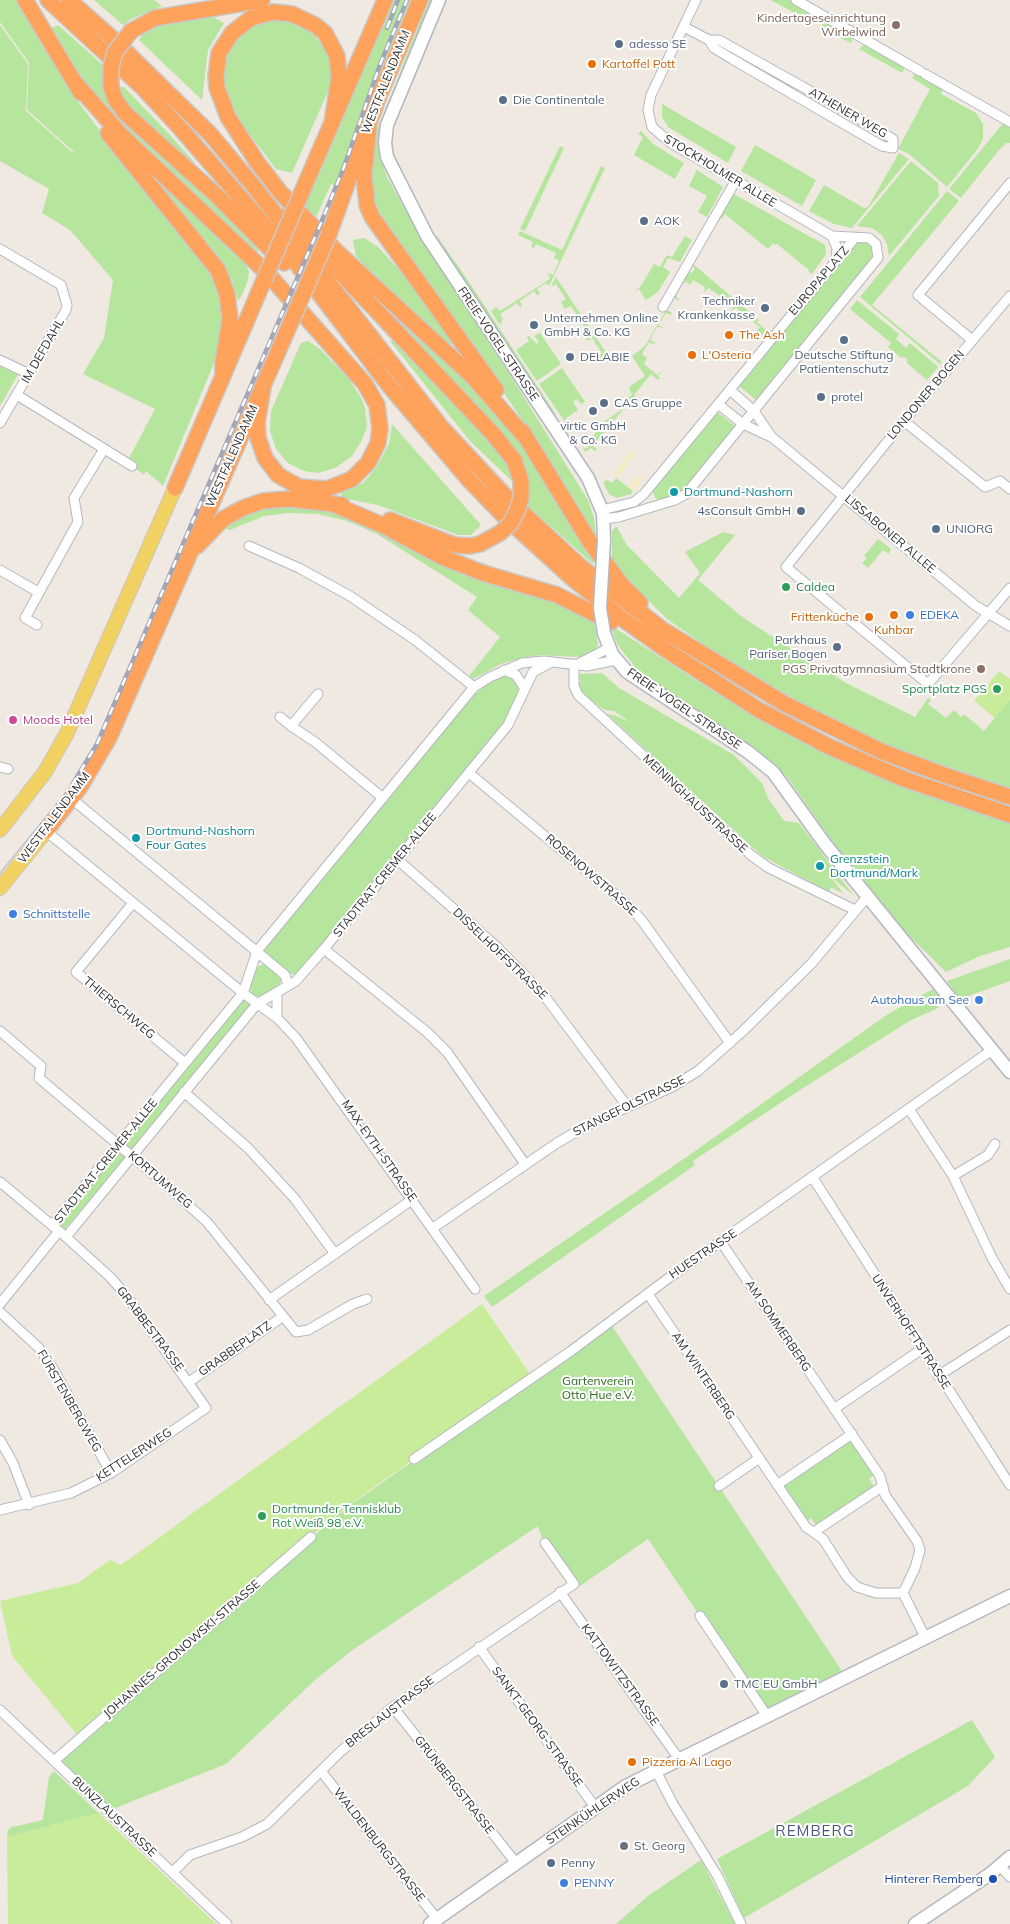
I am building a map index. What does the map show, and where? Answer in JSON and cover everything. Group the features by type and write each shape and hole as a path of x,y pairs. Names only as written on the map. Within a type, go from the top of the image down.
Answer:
{"highway":[{"path":"25,0 93,113 118,147 218,270 227,294 230,320 223,363 223,376"},
{"path":"48,0 142,88 187,136 290,256 391,388 469,480 505,517 555,563 616,614 703,676 760,710 839,751 920,785 1010,815"},
{"path":"69,0 172,96 211,136 251,183 442,428 498,489 551,540 610,590 663,630 785,704 840,732 944,776 1010,797"},
{"path":"262,0 156,18 131,31 115,52 111,67 115,99 125,114 250,229 286,266 324,312 347,331"},
{"path":"175,488 385,0"},
{"name":"WESTFALENDAMM","path":"46,831 72,799 109,738 332,227 369,125 420,0"},
{"path":"332,123 339,78 337,56 333,46 315,25 292,14 273,12 251,18 232,33 219,53 216,76 217,88 228,117 257,162 280,192 337,252 462,366 497,402 526,438"},
{"path":"77,85 121,135 267,273 365,384 377,405 380,429 378,443 368,463 352,479 327,488 299,487 278,475 265,458 258,438 258,423 264,382"},
{"path":"369,125 364,176 367,205 372,217 503,400 590,542 616,578 640,603 704,656"},
{"path":"186,559 219,522 249,505 270,500 288,499 367,510 454,545 470,546 480,544 495,537 507,528 517,511 521,498 521,481 514,460 493,434 264,190 251,183"},
{"path":"333,504 382,525 442,558 482,573 557,595 584,606 613,622 681,669 703,676"}],"main road":[{"path":"0,830 39,780 67,732 175,488"},
{"name":"WESTFALENDAMM","path":"0,888 46,831"}],"street":[{"name":"FREIE-VOGEL-STRASSE","path":"439,0 387,126 386,157 427,236 572,452 594,489 603,515 604,540 600,600 604,633 609,648 616,660 634,678 748,752 773,772 825,844 1010,1072"},
{"name":"STOCKHOLMER ALLEE","path":"696,0 652,95 648,110 650,120 656,132 832,236 854,239"},
{"path":"796,0 1010,122"},
{"name":"ATHENER WEG","path":"684,26 709,40 714,48 732,59 882,146 893,148 893,139 868,124 719,40 709,40"},
{"path":"662,307 736,180"},
{"path":"972,340 918,295 1010,183"},
{"path":"832,236 837,248 836,261"},
{"name":"EUROPAPLATZ","path":"864,237 876,244 879,252 874,265 686,494 675,500 619,517 603,515 641,498 854,239 864,237"},
{"name":"IM DEFDAHL","path":"0,248 61,285 67,305 66,310 17,395 1,419"},
{"name":"LONDONER BOGEN","path":"988,614 928,684 786,567 904,421 1010,296"},
{"path":"0,360 29,374"},
{"path":"730,390 754,411"},
{"path":"17,395 132,466"},
{"path":"718,404 743,424"},
{"name":"LISSABONER ALLEE","path":"754,411 773,438"},
{"path":"904,421 985,487 1000,482 1010,490"},
{"name":"LISSABONER ALLEE","path":"743,424 773,438 988,614 1010,626"},
{"path":"37,625 25,618 78,522 74,498 104,449"},
{"path":"249,546 299,568 350,596 407,634 474,687"},
{"path":"0,570 38,592"},
{"path":"988,614 1010,588"},
{"name":"STADTRAT-CREMER-ALLEE","path":"576,664 599,655 609,648"},
{"name":"STADTRAT-CREMER-ALLEE","path":"59,1231 119,1145 243,993 257,951 474,687 504,670 536,661 587,666 616,660"},
{"name":"STADTRAT-CREMER-ALLEE","path":"59,1231 132,1156 257,1004 296,981 324,949 508,725 532,672 539,667 554,662"},
{"name":"MEININGHAUSSTRASSE","path":"576,664 574,686 578,695 752,856 769,868 855,910"},
{"path":"504,670 516,675 525,689"},
{"path":"291,726 318,694"},
{"path":"280,717 315,742 383,798"},
{"name":"ROSENOWSTRASSE","path":"469,773 630,907 643,922 730,1043"},
{"path":"72,799 285,975 288,986"},
{"name":"MAX-EYTH-STRASSE","path":"46,831 243,993 277,1018 296,1038 413,1199 475,1289"},
{"name":"DISSELHOFFSTRASSE","path":"398,860 497,947 543,994 627,1106"},
{"name":"STANGEFOLSTRASSE","path":"433,1228 525,1164 580,1130 627,1106 663,1091 691,1075 730,1043 825,949 867,897"},
{"name":"THIERSCHWEG","path":"133,902 76,972 185,1063"},
{"path":"324,949 428,1032 447,1052 525,1164"},
{"path":"277,992 277,1018"},
{"name":"KORTUMWEG","path":"0,1032 41,1066 39,1078 207,1222 236,1256 269,1300"},
{"name":"HUESTRASSE","path":"414,1458 571,1351 648,1294 992,1050"},
{"path":"184,1092 254,1155 295,1199 334,1254"},
{"path":"909,1109 953,1176 992,1258 1010,1287"},
{"path":"953,1176 988,1155 995,1144"},
{"name":"UNVERHOFFTSTRASSE","path":"813,1178 938,1376 1010,1485"},
{"name":"GRABBESTRASSE","path":"0,1182 59,1231 126,1295 189,1382"},
{"path":"269,1300 413,1199"},
{"path":"0,1304 59,1231"},
{"name":"AM SOMMERBERG","path":"721,1242 880,1476 886,1495 917,1541 920,1550 915,1568 903,1593"},
{"name":"AM WINTERBERG","path":"648,1294 806,1527 823,1540 847,1577 858,1587 876,1593 903,1593"},
{"name":"GRABBEPLATZ","path":"269,1300 296,1332 308,1330 353,1304 367,1299"},
{"name":"FÜRSTENBERGWEG","path":"0,1312 28,1336 48,1361 111,1473"},
{"name":"GRABBEPLATZ","path":"189,1382 282,1316"},
{"path":"938,1376 1010,1330"},
{"path":"834,1409 922,1349"},
{"name":"KETTELERWEG","path":"0,1510 29,1505 71,1493 111,1473 206,1408 189,1382"},
{"path":"777,1485 852,1434"},
{"path":"0,1440 13,1463 29,1505"},
{"path":"719,1486 758,1458"},
{"path":"814,1532 883,1486"},
{"name":"JOHANNES-GRONOWSKI-STRASSE","path":"54,1762 311,1537"},
{"name":"BRESLAUSTRASSE","path":"173,1872 190,1855 242,1837 267,1824 320,1771 393,1707 574,1584 545,1543"},
{"name":"KATTOWITZSTRASSE","path":"560,1592 679,1759"},
{"path":"903,1593 926,1639"},
{"name":"STEINKÜHLERWEG","path":"434,1922 595,1807 656,1771 1010,1596"},
{"path":"700,1616 767,1716"},
{"name":"SANKT-GEORG-STRASSE","path":"479,1647 595,1807"},
{"name":"GRÜNBERGSTRASSE","path":"393,1707 516,1863"},
{"name":"BUNZLAUSTRASSE","path":"0,1710 227,1924"},
{"name":"WALDENBURGSTRASSE","path":"320,1771 434,1922"},
{"path":"656,1771 673,1804 718,1877 740,1924"},
{"path":"915,1924 1000,1866 1010,1857"},
{"path":"1000,1866 1010,1877"}],"green space":[{"path":"0,0 16,0 73,95 129,169 211,270 224,301 224,339 163,486 146,471 144,475 127,462 155,409 83,374 104,338 113,280 70,230 42,213 49,189 0,161 0,25 28,64 26,111 74,152 27,110 29,63 0,22"},
{"path":"94,0 154,0 162,6 131,19 123,25"},
{"path":"391,0 413,0 340,188 331,184 314,222 303,206"},
{"path":"429,0 433,0 380,137 380,156 386,175 420,236 588,500 594,518 597,545 522,420 477,352 384,226 369,196 375,135"},
{"path":"771,0 789,0 818,18 814,24"},
{"path":"211,16 224,23 208,50 202,100 139,40 146,31 163,24"},
{"path":"275,20 293,21 310,29 323,47 333,69 329,89 292,173 276,169 245,128 229,100 223,72 226,57 236,42 252,26"},
{"path":"826,20 853,35 851,43 820,28"},
{"path":"58,25 103,65 104,87 124,87 194,162 193,165 131,108 122,118 256,243 258,251 255,253 110,116 84,81 52,28"},
{"path":"866,43 905,67 902,73 859,49"},
{"path":"915,72 944,88 941,94 976,113 983,124 983,139 977,150 947,187 909,154 898,149 930,89 912,78"},
{"path":"662,104 736,147 728,163 668,127 662,117"},
{"path":"1005,121 1010,125 1010,143 1006,143 999,150 961,198 949,189"},
{"path":"641,131 653,144 684,163 675,179 634,155 643,137 638,134"},
{"path":"755,145 816,180 802,206 741,171"},
{"path":"560,146 564,148 525,231 520,229"},
{"path":"899,153 909,159 852,228 834,224 809,211 824,185 864,208 868,207"},
{"path":"911,161 938,183 939,196 889,256 887,244 882,235 872,228 857,226"},
{"path":"601,166 605,168 549,286 546,283 537,289 540,294 537,295 534,291 520,301 522,306 520,307 517,303 500,314 503,319 500,325 491,311 497,307 500,311 550,279 548,273 553,275 559,261 554,258 556,253 536,244 534,248 531,247 533,242 518,235 520,231 562,250"},
{"path":"697,170 723,187 707,217 698,212 707,196 689,186"},
{"path":"166,184 244,260 249,272 248,280 238,301 232,280 159,186"},
{"path":"947,191 959,201 872,305 942,362 940,364 860,297"},
{"path":"734,194 825,245 826,254 812,274 777,244 773,243 768,249 725,214 722,219 720,217"},
{"path":"437,236 557,416 546,405 435,239"},
{"path":"685,236 692,240 680,262 668,258 663,267 670,272 658,292 646,300 639,289 634,292 641,286 654,264 660,267 667,255 672,257"},
{"path":"364,238 378,247 401,272 454,342 449,347 393,296 356,256 353,240"},
{"path":"857,242 867,242 872,246 875,257 757,401 737,384"},
{"path":"333,254 454,364 508,423 594,558 593,564 527,505 528,485"},
{"path":"693,264 759,320 757,322 766,330 761,336 756,332 760,327 748,318 744,323 747,317 736,308 730,311 734,306 723,297 719,302 720,296 708,288 704,293 705,287 693,280 690,285 684,280 689,272 692,273 695,268 692,266"},
{"path":"556,276 609,357 606,359 603,356 598,359 597,356 602,353 592,338 587,341 586,339 590,336 581,321 575,324 574,322 579,318 571,306 565,309 561,302 566,299 556,284 551,287"},
{"path":"683,281 686,283 683,283 676,296 680,301 674,298 667,310 672,313 671,315 666,313 658,325 664,328 657,327 650,340 655,343 654,345 649,342 642,354 647,358 644,364 657,375 662,371 658,376 660,378 658,380 651,374 634,395 638,399 637,401 632,398 629,402 626,399 632,395 629,387 645,376 632,356 645,346"},
{"path":"857,300 899,334 896,339 906,348 910,343 938,367 927,380 907,363 907,358 900,357 888,347 891,343 850,309"},
{"path":"540,333 561,364 537,381 516,350 529,341 527,337 529,336 537,344 539,342 534,336"},
{"path":"308,341 320,349 348,378 360,396 365,408 367,427 361,442 352,456 335,468 318,473 304,471 288,463 276,449 270,431 271,411 301,343"},
{"path":"390,341 395,341 402,348 509,463 515,484 470,441"},
{"path":"0,364 19,373 0,406"},
{"path":"562,368 585,402 581,404 577,399 573,402 578,410 565,419 572,432 539,384"},
{"path":"625,407 611,424 614,428 613,430 608,427 602,435 605,439 600,437 593,446 597,449 595,451 591,448 585,452 582,446 585,449 591,445 590,442 596,432 606,425 604,422"},
{"path":"715,410 736,427 684,491 660,501 656,499 652,490"},
{"path":"392,424 481,525 471,535 458,535 378,505 342,498 341,492 363,483 376,468 389,444"},
{"path":"616,478 633,491 631,494 617,498 609,494 603,482 608,480 612,483"},
{"path":"282,504 337,511 593,615 598,644 597,649 586,656 579,657 540,655 521,658 501,664 473,679 469,676 500,637 468,610 477,597 377,534 347,521 318,514 288,513 264,516 230,530 224,528 234,519 250,511"},
{"path":"617,527 626,544 679,598 700,573 685,552 723,532 735,535 698,580 741,616 765,632 846,683 915,717 928,698 931,700 928,704 946,718 954,710 961,717 964,714 984,731 1010,699 1010,788 899,750 812,709 729,662 667,619 612,564 612,532"},
{"path":"878,539 891,549 889,554 883,550 868,568 862,563 867,558 864,556"},
{"path":"610,625 716,693 824,752 914,791 1010,822 1010,947 980,956 946,972 900,927 832,841 787,777 752,746 663,688 635,667 617,644"},
{"name":"Sportplatz PGS","path":"999,671 1010,679 1010,699 995,718 974,701"},
{"path":"602,673 619,688 734,755 762,783 768,798 784,821 799,823 854,896 830,876 844,894 831,887 829,892 762,856 607,714 630,722 614,711 605,710 582,694 578,681 581,683 579,674"},
{"path":"501,675 510,676 517,681 519,694 505,721 297,975 290,974 265,953 265,946 471,697"},
{"path":"1010,959 1010,981 960,999 947,981"},
{"path":"263,964 268,965 281,977 280,986 261,997 254,996 249,987 256,968"},
{"path":"933,989 944,1003 936,1009 911,1020 800,1090 693,1161 695,1165 492,1307 484,1296 688,1156 888,1014"},
{"path":"243,1000 247,1000 250,1006 133,1149 127,1147 126,1141"},
{"path":"121,1151 125,1158 63,1231 58,1226 59,1223 117,1153"},
{"name":"Dortmunder Tennisklub Rot Weiß 98 e.V.","path":"482,1304 532,1377 367,1492 325,1524 80,1738 12,1656 0,1601 78,1583 110,1560 121,1565"},
{"name":"Gartenverein Otto Hue e.V.","path":"610,1323 846,1677 767,1716 648,1539 580,1586 542,1538 538,1526 351,1651 315,1680 226,1764 108,1811 54,1761 346,1508"},
{"path":"851,1440 874,1475 869,1479 874,1486 816,1525 811,1518 806,1522 782,1486"},
{"path":"972,1720 995,1757 968,1786 744,1918 717,1859"},
{"path":"54,1771 216,1924 201,1924 87,1816 7,1837 8,1830 12,1827 43,1820 49,1777"},
{"path":"98,1813 216,1924 8,1924 7,1837"},
{"path":"701,1860 735,1924 616,1924 648,1896"}],"sand":[{"path":"644,443 633,459 627,461 628,465 618,477 629,487 640,474 644,478 633,491 614,474 630,451 634,455"}],"tram line":[{"path":"0,873 72,785"}],"railway":[{"path":"387,28 398,0"},
{"path":"72,785 97,744 321,223 344,167 381,62 407,0"}],"place":[{"name":"Kindertageseinrichtung Wirbelwind","path":"896,25"},
{"name":"adesso SE","path":"619,44"},
{"name":"Kartoffel Pott","path":"592,64"},
{"name":"Die Continentale","path":"503,100"},
{"name":"AOK","path":"644,221"},
{"name":"Techniker Krankenkasse","path":"765,308"},
{"name":"Unternehmen Online GmbH & Co. KG","path":"534,325"},
{"name":"The Ash","path":"729,335"},
{"name":"Deutsche Stiftung Patientenschutz","path":"844,340"},
{"name":"L'Osteria","path":"692,355"},
{"name":"DELABIE","path":"570,357"},
{"name":"protel","path":"821,397"},
{"name":"CAS Gruppe","path":"604,403"},
{"name":"virtic GmbH & Co. KG","path":"593,411"},
{"name":"Dortmund-Nashorn","path":"674,492"},
{"name":"4sConsult GmbH","path":"801,511"},
{"name":"UNIORG","path":"936,529"},
{"name":"Caldea","path":"786,587"},
{"name":"Kuhbar","path":"894,615"},
{"name":"EDEKA","path":"910,615"},
{"name":"Frittenküche","path":"869,617"},
{"name":"Parkhaus Pariser Bogen","path":"837,647"},
{"name":"PGS Privatgymnasium Stadtkrone","path":"981,669"},
{"name":"Sportplatz PGS","path":"997,689"},
{"name":"Moods Hotel","path":"13,720"},
{"name":"Dortmund-Nashorn Four Gates","path":"136,838"},
{"name":"Grenzstein Dortmund/Mark","path":"820,866"},
{"name":"Schnittstelle","path":"13,914"},
{"name":"Autohaus am See","path":"979,1000"},
{"name":"Dortmunder Tennisklub Rot Weiß 98 e.V.","path":"262,1516"},
{"name":"TMC EU GmbH","path":"724,1684"},
{"name":"Pizzeria Al Lago","path":"632,1762"},
{"name":"St. Georg","path":"624,1846"},
{"name":"Penny","path":"551,1863"},
{"name":"Hinterer Remberg","path":"993,1879"},
{"name":"PENNY","path":"564,1883"}],"district":[{"name":"REMBERG","path":"815,1831"}]}
